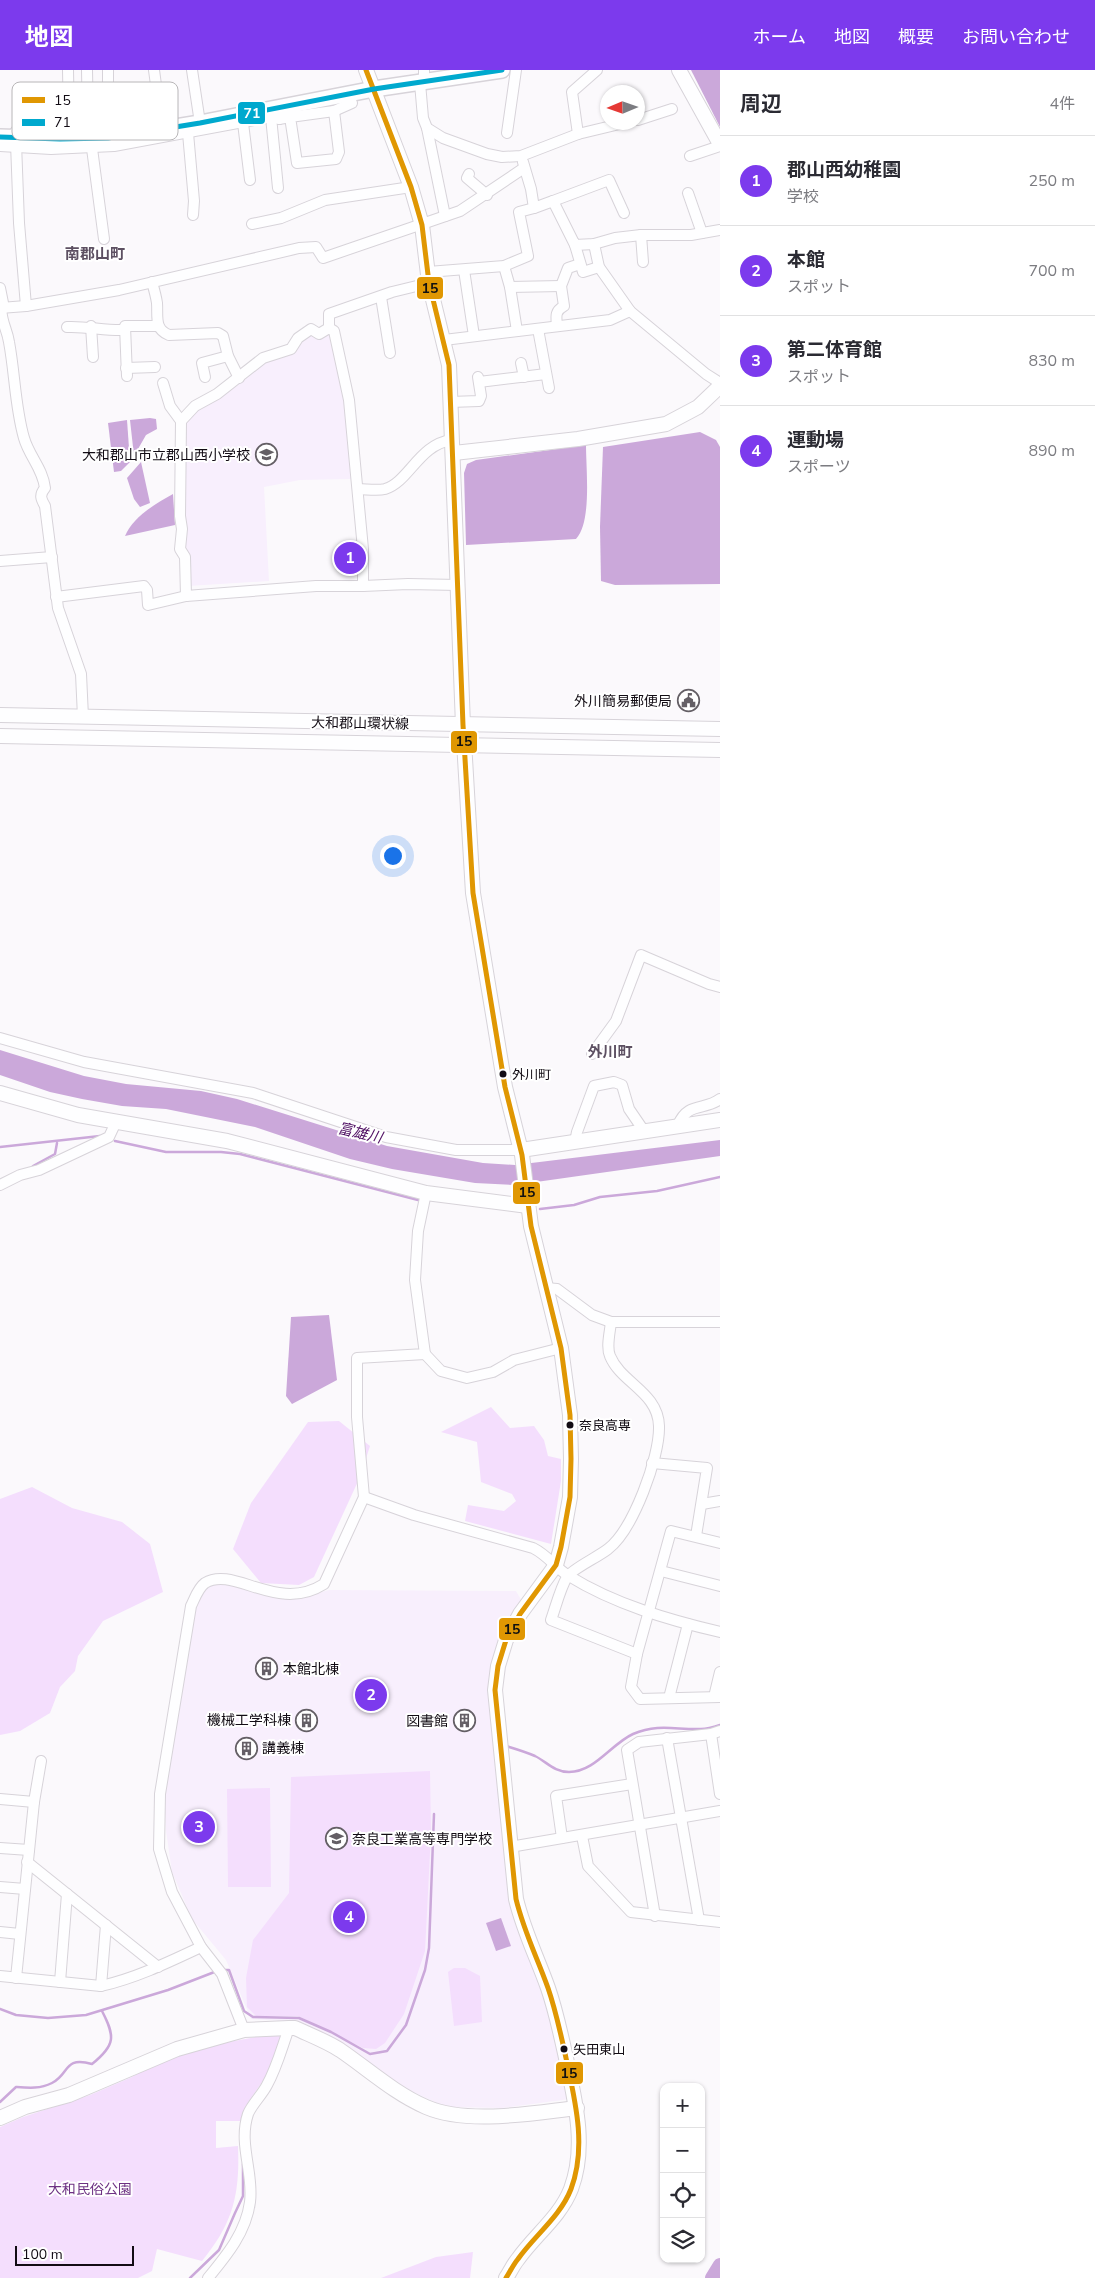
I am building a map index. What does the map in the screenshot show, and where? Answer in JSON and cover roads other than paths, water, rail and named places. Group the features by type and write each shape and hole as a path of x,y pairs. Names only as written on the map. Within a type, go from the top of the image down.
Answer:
{"main road":[{"path":"366,70 411,187 422,225 429,277 449,365 463,725 473,893 505,1088 521,1153 531,1226 561,1348 570,1415 570,1497 561,1547 556,1565 520,1614 506,1640 498,1666 495,1690 516,1899 524,1929 548,1988 557,2019 577,2108 579,2126 571,2188 562,2207 518,2258 506,2278"},
{"path":"178,129 275,115 374,89 423,79 502,70"},
{"path":"679,70 720,145"},
{"path":"9,141 91,144 97,140"},
{"path":"453,446 578,438 666,424 698,407 720,386"},
{"name":"大和郡山環状線","path":"0,715 720,729"},
{"name":"大和郡山環状線","path":"0,736 720,750"},
{"path":"0,1093 78,1115 227,1141 426,1193 528,1201"},
{"path":"521,1153 644,1130 720,1120"},
{"path":"0,2118 68,2095 177,2049 244,2030 289,2028 295,2028 338,2048 395,2089 426,2107 449,2114 470,2116 517,2114 577,2108"}],"street":[{"path":"192,70 194,128 193,215"},
{"path":"507,133 516,70"},
{"path":"578,134 572,92 597,70"},
{"path":"423,79 423,118 427,128 445,216"},
{"path":"178,130 243,123 275,115 290,117 334,111 352,103"},
{"path":"645,118 672,109"},
{"path":"290,117 297,164 336,159 339,152 334,111"},
{"path":"275,115 278,188"},
{"path":"243,123 250,180"},
{"path":"427,128 444,138 487,154 502,157 521,156 578,134 600,129"},
{"path":"104,239 91,144 117,140"},
{"path":"9,141 26,306"},
{"path":"690,156 720,145"},
{"path":"521,156 531,189 534,208"},
{"path":"2,308 26,306 152,282 299,248 316,247 323,258 460,211 487,195 524,168"},
{"path":"469,174 467,178 487,195"},
{"path":"329,328 330,314 381,297 429,277 464,270 504,266 528,256 519,212 609,180 624,213"},
{"path":"252,224 281,218 325,200 411,187"},
{"path":"688,193 702,233"},
{"path":"553,201 574,245 583,272 600,267"},
{"path":"574,245 594,244 615,238 641,235 691,235 720,230"},
{"path":"641,235 643,262"},
{"path":"594,244 600,267 630,310 720,386"},
{"path":"557,325 556,314 558,309 564,306 561,286 568,268 580,264"},
{"path":"504,266 510,287 517,332"},
{"path":"464,270 474,336"},
{"path":"152,282 157,302 158,326 162,332 169,335 218,334 224,336 228,356 240,378"},
{"path":"510,287 561,286"},
{"path":"0,288 2,323 9,339 19,422 24,441 43,476 45,488 41,492 41,498 45,506 56,597 81,674 83,717"},
{"path":"381,297 390,353"},
{"path":"444,340 610,320 630,310"},
{"path":"67,327 90,326 107,330 125,330"},
{"path":"90,326 93,357"},
{"path":"156,367 126,372 124,326 158,326"},
{"path":"181,421 195,406 240,378 263,358 291,349 298,338 311,329 319,334 329,328"},
{"path":"329,328 334,331 349,400 363,549 363,586"},
{"path":"538,329 549,388"},
{"path":"205,377 202,363 228,356"},
{"path":"522,362 524,377"},
{"path":"450,402 479,401 481,396 478,380 546,374"},
{"path":"164,383 170,406 181,421 180,516 182,529 180,549 185,558 186,596"},
{"path":"358,489 385,489 396,482 439,442 453,446"},
{"path":"0,561 52,557"},
{"path":"56,597 144,586 147,590 148,605 186,596 316,586 458,585"},
{"path":"592,1054 616,1021 641,955 720,987"},
{"path":"0,1038 84,1062 253,1093 386,1137 456,1150 521,1153"},
{"path":"575,1142 594,1086 614,1082 622,1085 629,1109 644,1130"},
{"path":"678,1125 681,1118 692,1108 720,1099"},
{"path":"0,1185 20,1175 39,1170 109,1137 116,1122"},
{"path":"426,1193 418,1231 415,1280 425,1354 441,1370 467,1378 493,1372 514,1360 561,1348"},
{"path":"546,1288 557,1290 592,1315 611,1322 720,1322"},
{"path":"611,1322 609,1354 616,1366 643,1392 658,1415 658,1440 635,1513 610,1548 568,1576 552,1620 637,1654"},
{"path":"244,2030 220,1970 201,1947 172,1892 159,1849 160,1794 191,1606 198,1590 213,1579 227,1578 268,1592 288,1595 312,1592 324,1584 364,1497 357,1416 357,1358 425,1354"},
{"path":"652,1463 707,1468 696,1536"},
{"path":"364,1497 414,1515 533,1548 546,1554 568,1576 608,1596 688,1624 720,1632"},
{"path":"702,1504 720,1501"},
{"path":"720,1543 671,1531 637,1654 631,1688 640,1699 717,1697 720,1672"},
{"path":"661,1570 720,1586"},
{"path":"669,1698 688,1624"},
{"path":"655,1916 627,1750 639,1742 715,1732 720,1794"},
{"path":"667,1738 699,1920"},
{"path":"16,1978 34,1802 41,1761"},
{"path":"562,1838 556,1796 632,1784"},
{"path":"0,1799 34,1802"},
{"path":"510,1847 720,1811"},
{"path":"582,1836 588,1866 631,1912 720,1922"},
{"path":"0,1848 29,1850"},
{"path":"28,1862 158,1967"},
{"path":"0,1887 25,1889"},
{"path":"60,1982 67,1894"},
{"path":"101,1986 106,1925"},
{"path":"0,1932 20,1934"},
{"path":"0,1976 101,1986 118,1982 158,1967 201,1947"},
{"path":"208,2278 232,2248 245,2223 251,2200 244,2134 249,2113 266,2088 275,2070 289,2028"}],"waterway":[{"path":"0,1147 100,1136"},
{"path":"115,1141 166,1152 240,1154 418,1200"},
{"path":"33,1166 55,1154 57,1143"},
{"path":"540,1209 574,1205 600,1197 657,1191 720,1177"},
{"path":"506,1746 535,1756 559,1770 569,1772 578,1771 595,1763 625,1739 642,1731 659,1728 703,1729 720,1725"},
{"path":"223,1970 229,1970 244,2011 253,2017 299,2018 331,2032 370,2054 387,2051 406,2025 425,1970 429,1948 434,1814"},
{"path":"0,2009 16,2015 48,2018 86,2015 168,1990 217,1971"},
{"path":"0,2102 16,2087 34,2088 48,2085 58,2079 71,2064 76,2062 92,2064 100,2057 106,2051 111,2040 109,2027 102,2011"},
{"path":"190,2278 219,2250 243,2196 243,2164"},
{"path":"712,2278 720,2265"}],"place":[{"name":"大和郡山市立郡山西小学校","path":"266,455"},
{"name":"郡山西幼稚園","path":"350,558"},
{"name":"外川簡易郵便局","path":"688,701"},
{"name":"外川町","path":"503,1074"},
{"name":"奈良高専","path":"570,1425"},
{"name":"本館北棟","path":"267,1669"},
{"name":"本館","path":"371,1695"},
{"name":"機械工学科棟","path":"307,1720"},
{"name":"図書館","path":"464,1721"},
{"name":"講義棟","path":"246,1748"},
{"name":"第二体育館","path":"199,1827"},
{"name":"奈良工業高等専門学校","path":"336,1839"},
{"name":"運動場","path":"349,1917"},
{"name":"矢田東山","path":"564,2049"}],"district":[{"name":"南郡山町","path":"95,254"},
{"name":"外川町","path":"610,1052"}],"water label":[{"name":"富雄川","path":"360,1133"}],"park label":[{"name":"大和民俗公園","path":"90,2189"}]}
